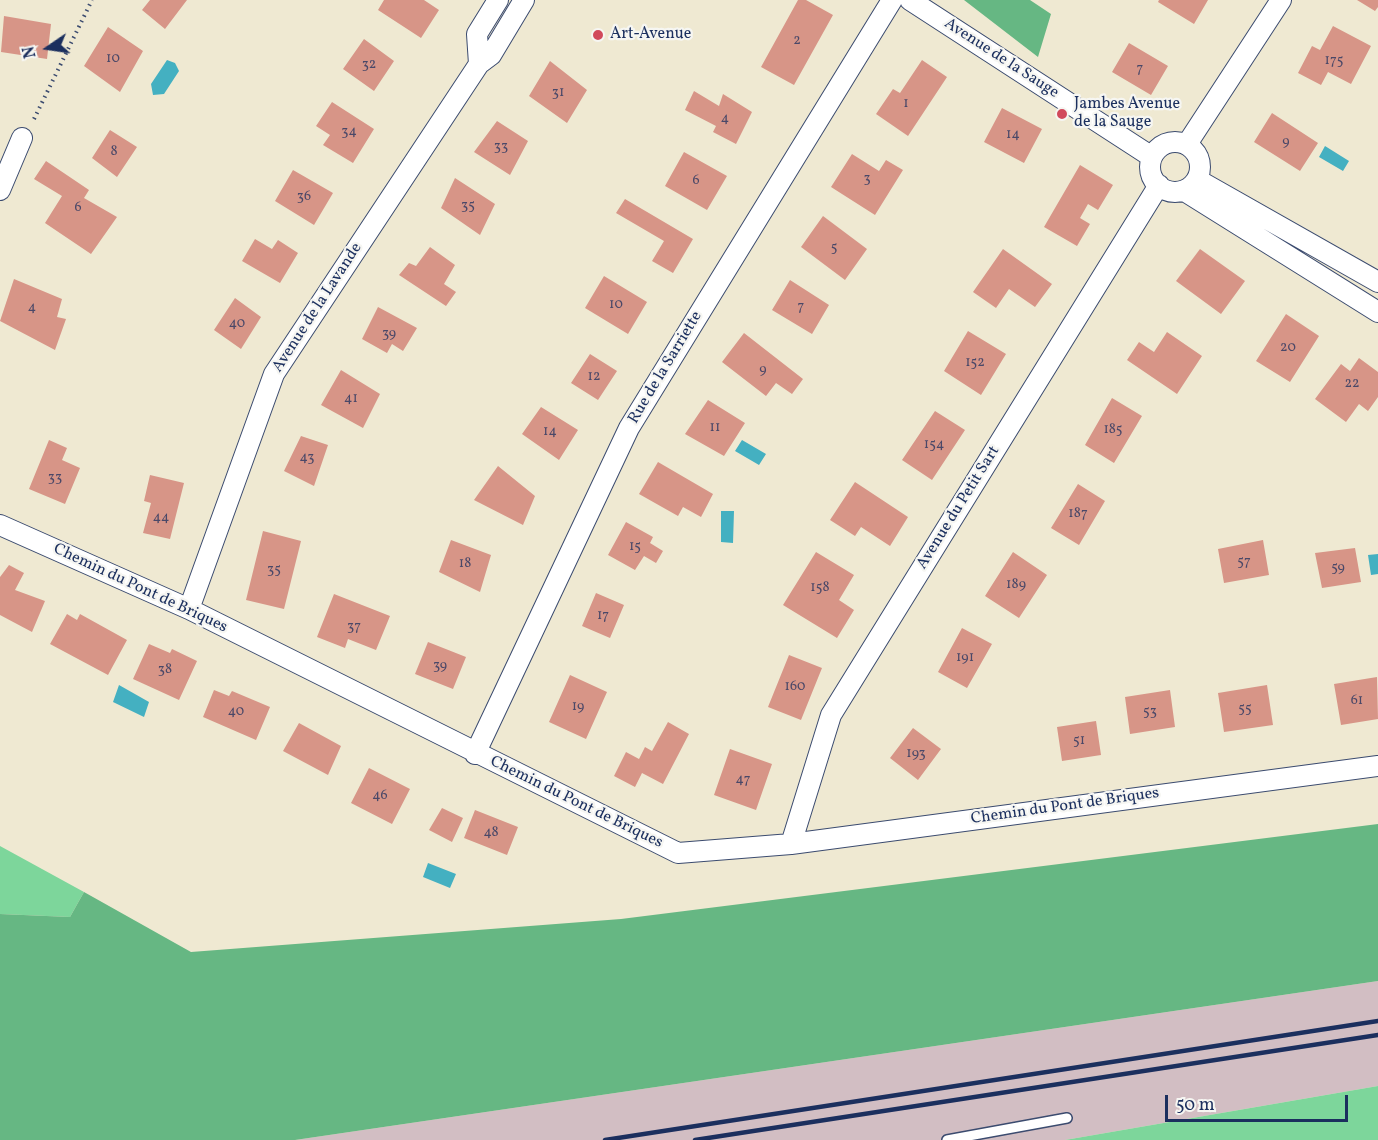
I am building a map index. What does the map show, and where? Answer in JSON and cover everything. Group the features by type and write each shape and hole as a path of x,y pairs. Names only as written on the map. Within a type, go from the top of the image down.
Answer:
{"street":[{"path":"479,64 477,34 498,0"},
{"name":"Avenue de la Lavande","path":"189,609 274,374 479,64 491,56 524,0"},
{"name":"Rue de la Sarriette","path":"475,754 629,428 892,0"},
{"name":"Avenue de la Sauge","path":"910,0 1152,157"},
{"path":"1187,144 1281,0"},
{"path":"0,190 22,138"},
{"path":"1192,186 1201,165 1196,152 1187,144 1166,143 1156,150 1150,169 1159,185 1166,191 1192,186 1378,282"},
{"name":"Avenue du Petit Sart","path":"791,844 831,715 1159,185"},
{"path":"1192,186 1378,312"},
{"name":"Chemin du Pont de Briques","path":"0,525 189,609 475,754 678,853 791,844 1378,766"}],"lane":[{"path":"947,1140 1066,1118"}],"path":[{"path":"22,138 39,111 92,0"}],"shaded area":[{"path":"1378,981 1378,1086 1065,1140 295,1140"}],"green space":[{"path":"964,0 1030,0 1051,14 1038,57"},
{"path":"1378,824 1378,981 295,1140 0,1140 0,914 70,917 84,892 191,952 621,919"},
{"path":"0,846 84,892 70,917 0,914"},
{"path":"1378,1086 1378,1140 1065,1140"}],"water":[{"path":"167,60 175,63 179,71 164,94 153,95 151,84"},
{"path":"1325,146 1349,161 1343,171 1319,157"},
{"path":"742,440 766,454 759,465 735,451"},
{"path":"721,511 734,511 733,543 721,542"},
{"path":"1378,554 1378,574 1371,575 1368,555"},
{"path":"119,685 149,702 144,717 113,702"},
{"path":"428,863 456,874 450,888 423,877"}],"building":[{"path":"150,0 187,0 165,29 142,10"},
{"path":"384,0 424,0 439,10 421,38 378,10"},
{"path":"798,0 806,0 833,15 794,85 761,67"},
{"path":"1159,0 1208,0 1194,24 1158,2"},
{"path":"1357,0 1378,0 1378,7 1375,11"},
{"path":"4,16 51,24 47,59 1,52"},
{"path":"1333,26 1371,46 1351,84 1328,72 1321,85 1298,73 1312,46 1320,50"},
{"path":"108,27 143,51 120,92 84,66"},
{"path":"364,39 394,61 374,91 343,69"},
{"path":"1129,43 1168,66 1151,95 1112,72"},
{"path":"922,60 947,77 908,136 876,114 893,89 900,93"},
{"path":"550,61 587,90 567,123 529,96"},
{"path":"694,91 719,106 723,94 752,112 736,144 713,132 716,126 685,110"},
{"path":"332,102 374,129 353,163 323,145 330,135 316,126"},
{"path":"1002,108 1042,129 1024,163 984,142"},
{"path":"1272,113 1318,143 1300,171 1254,142"},
{"path":"497,121 528,141 510,175 474,152"},
{"path":"110,130 137,147 117,177 92,158"},
{"path":"684,152 727,176 707,210 665,186"},
{"path":"852,154 879,171 886,160 903,170 875,215 831,187"},
{"path":"46,161 89,190 84,198 117,217 91,254 45,223 62,196 34,179"},
{"path":"1080,165 1113,185 1098,210 1088,204 1080,218 1090,224 1077,246 1044,227"},
{"path":"293,170 333,193 314,225 275,201"},
{"path":"455,178 495,204 480,235 441,208"},
{"path":"625,199 693,239 673,273 652,261 664,241 616,213"},
{"path":"823,216 867,249 845,280 801,247"},
{"path":"255,239 272,249 278,240 298,253 280,283 242,261"},
{"path":"430,247 455,265 444,284 456,292 446,306 399,275 409,263 416,266"},
{"path":"1003,249 1052,284 1035,307 1009,289 996,308 973,292"},
{"path":"1200,249 1245,281 1221,314 1176,281"},
{"path":"604,276 647,302 628,334 585,308"},
{"path":"14,279 62,299 57,317 66,319 55,350 0,321"},
{"path":"790,280 829,305 812,334 772,310"},
{"path":"235,298 261,317 241,349 214,330"},
{"path":"378,307 417,328 403,351 392,344 387,353 362,339"},
{"path":"1286,314 1319,336 1290,382 1256,361"},
{"path":"968,331 1006,354 981,395 944,371"},
{"path":"1167,332 1202,356 1177,394 1127,360 1139,342 1154,352"},
{"path":"744,333 803,379 792,394 776,383 766,396 722,362"},
{"path":"590,354 617,371 598,400 571,383"},
{"path":"1359,358 1378,372 1378,397 1368,411 1359,404 1346,422 1315,399 1341,364 1350,371"},
{"path":"341,370 380,394 363,428 321,405"},
{"path":"1112,398 1142,416 1114,463 1085,445"},
{"path":"708,400 745,423 724,456 685,434"},
{"path":"541,407 578,430 559,460 522,434"},
{"path":"935,411 965,430 932,480 902,460"},
{"path":"301,436 328,445 314,486 284,471"},
{"path":"49,440 67,448 62,460 80,468 65,504 29,489"},
{"path":"658,462 713,494 701,517 683,507 678,516 639,494"},
{"path":"498,466 535,496 523,525 474,500"},
{"path":"150,475 184,483 170,539 143,533 151,503 144,501"},
{"path":"855,482 908,517 890,546 861,527 855,536 830,520"},
{"path":"1078,484 1105,501 1079,545 1051,528"},
{"path":"626,522 653,537 650,543 663,551 656,563 644,556 635,570 608,555"},
{"path":"263,531 301,541 284,609 246,600"},
{"path":"451,540 491,555 480,592 439,572"},
{"path":"1263,540 1269,575 1224,583 1218,549"},
{"path":"1355,548 1361,582 1322,588 1315,553"},
{"path":"816,552 854,575 839,600 854,610 837,638 783,605"},
{"path":"1013,552 1047,575 1019,618 985,596"},
{"path":"9,565 24,573 15,590 45,601 32,632 0,615 0,577"},
{"path":"596,593 624,605 610,638 582,626"},
{"path":"334,594 390,616 376,650 348,639 345,648 317,637"},
{"path":"67,614 77,620 80,614 127,640 108,675 50,644"},
{"path":"962,628 992,644 967,688 938,672"},
{"path":"428,642 466,657 453,689 415,674"},
{"path":"149,644 170,653 172,649 197,661 179,700 133,679"},
{"path":"789,655 822,668 801,720 768,707"},
{"path":"570,675 607,692 586,739 549,722"},
{"path":"1377,677 1378,719 1341,725 1334,684"},
{"path":"1267,685 1273,725 1224,732 1218,693"},
{"path":"214,690 229,696 232,691 270,707 256,740 203,717"},
{"path":"1170,690 1175,727 1130,734 1125,697"},
{"path":"1096,721 1101,755 1062,761 1057,727"},
{"path":"668,722 689,734 663,784 642,773 635,787 614,776 626,752 639,759 645,747 652,751"},
{"path":"299,723 341,746 328,775 283,751"},
{"path":"913,728 941,749 918,780 890,758"},
{"path":"730,749 772,764 756,810 714,795"},
{"path":"369,768 410,789 392,824 351,803"},
{"path":"442,808 463,818 452,842 429,830"},
{"path":"475,810 518,827 507,855 464,838"}],"railway":[{"path":"605,1140 1378,1021"},
{"path":"695,1140 1378,1035"}],"place":[{"name":"Art-Avenue","path":"598,35"},
{"name":"Jambes Avenue de la Sauge","path":"1062,114"}]}
